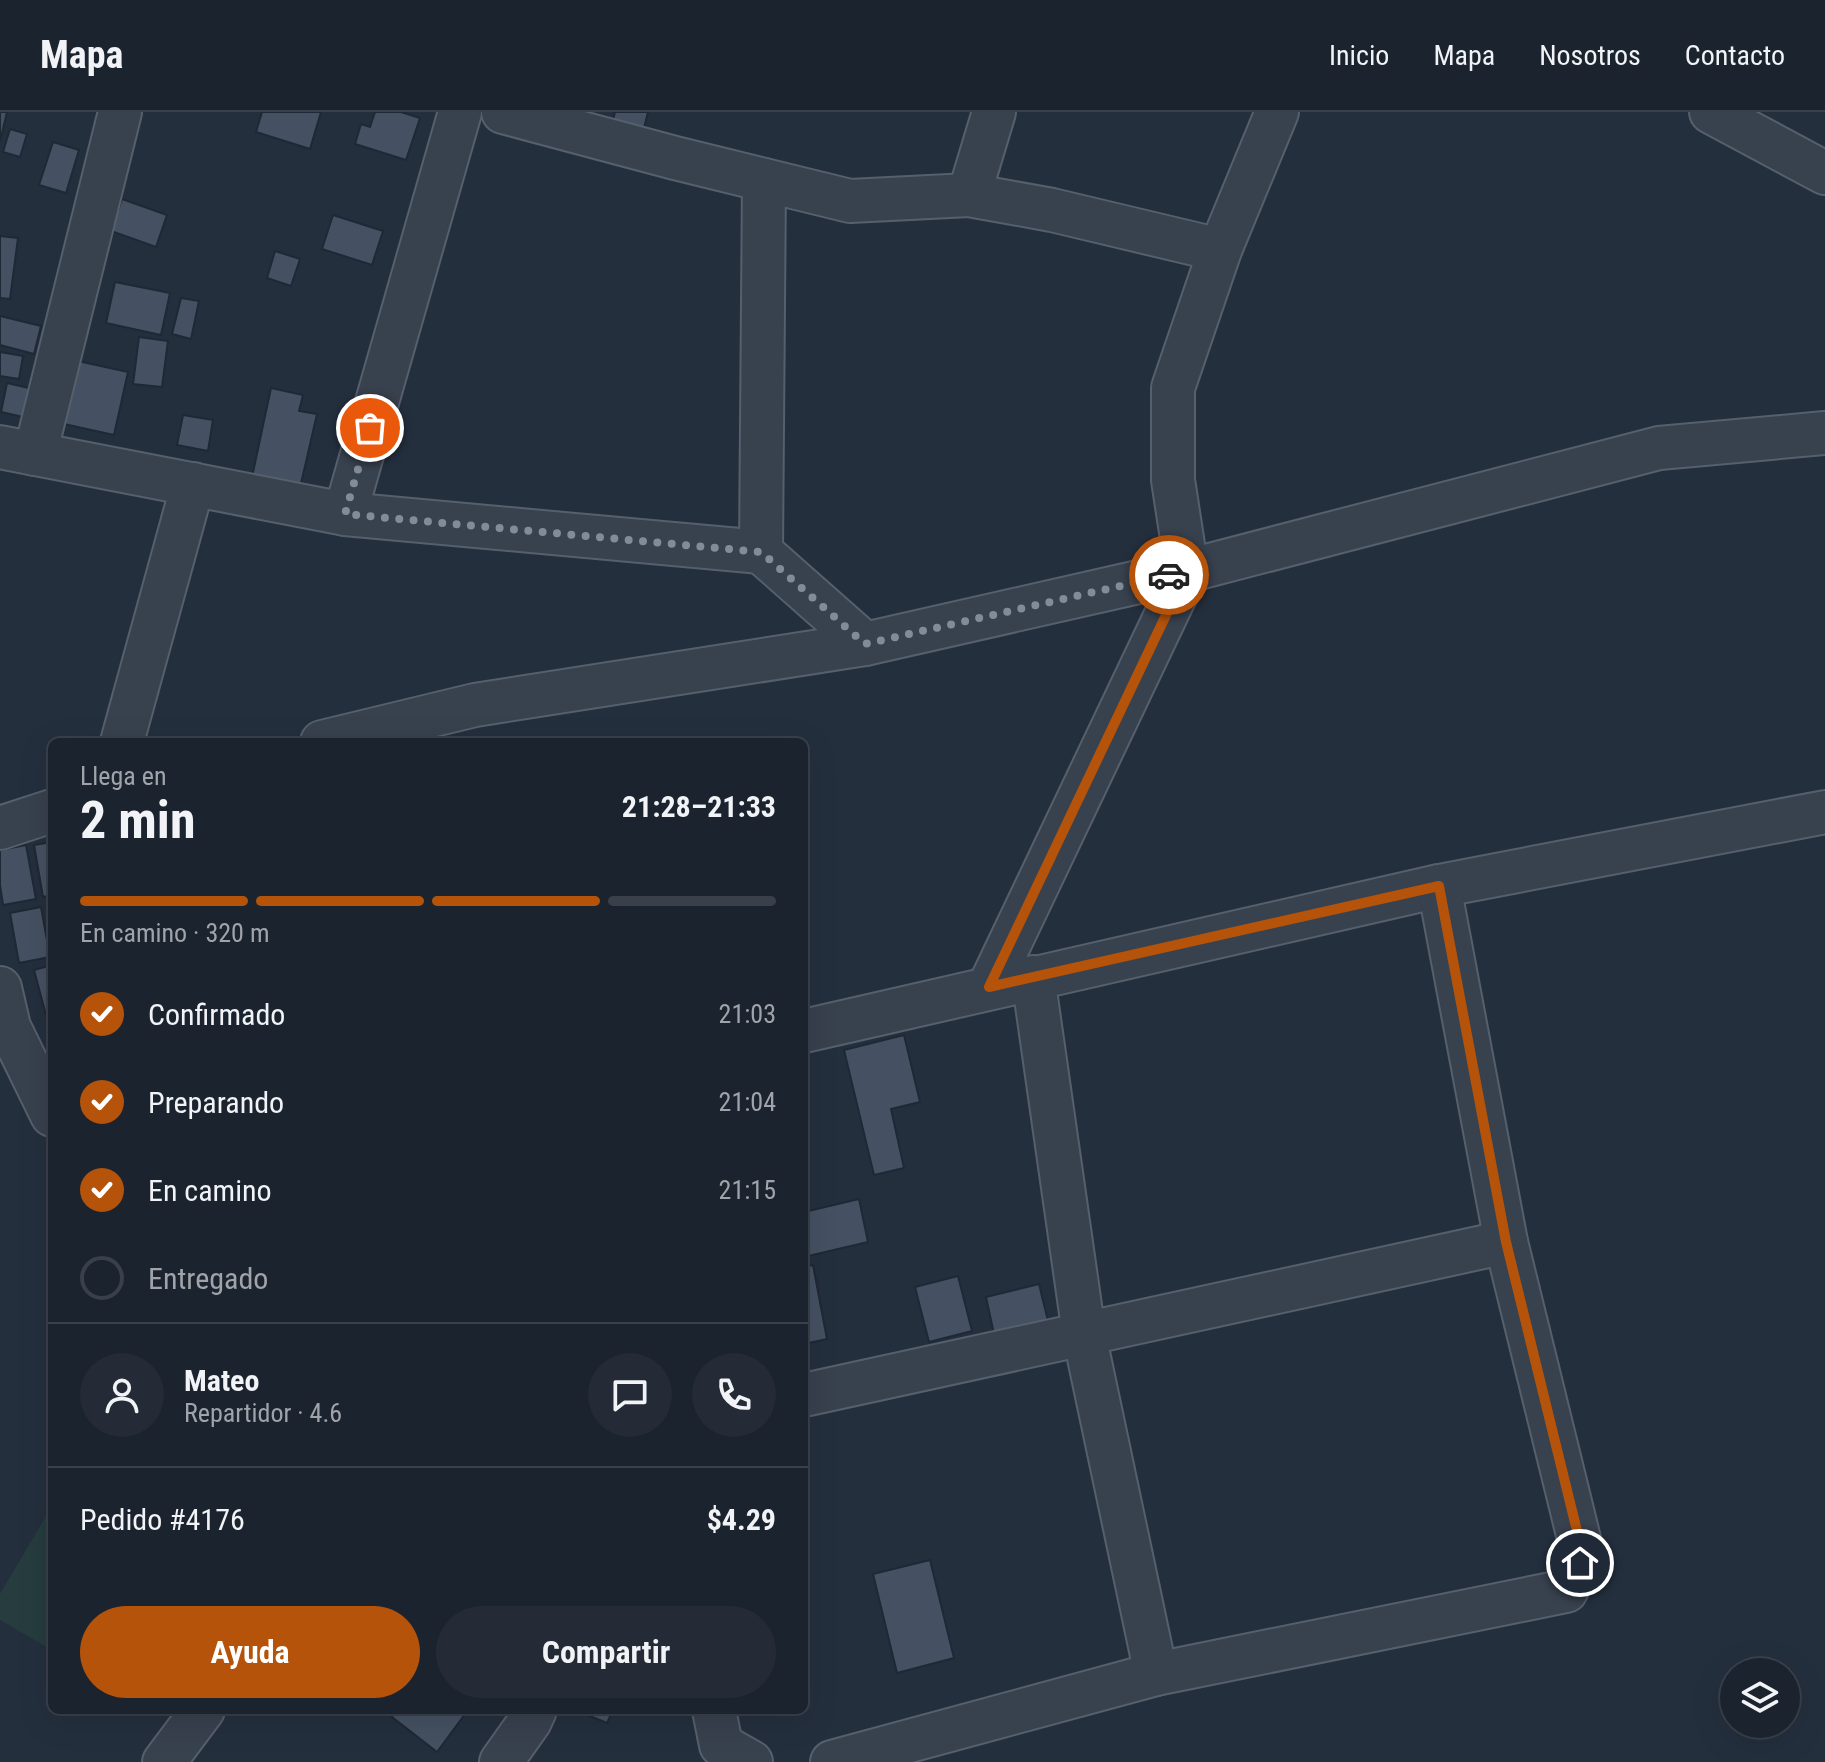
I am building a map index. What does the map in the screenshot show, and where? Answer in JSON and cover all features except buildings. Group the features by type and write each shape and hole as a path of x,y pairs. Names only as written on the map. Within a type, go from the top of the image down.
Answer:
{"street":[{"path":"120,112 18,451 345,514 761,552 865,644"},
{"path":"345,514 460,112"},
{"path":"503,112 850,201 969,195 1052,210 1220,250"},
{"path":"969,195 994,112"},
{"path":"989,987 1187,571 1173,480 1173,388 1220,250 1277,112"},
{"path":"1711,112 1825,173"},
{"path":"761,552 764,180"},
{"path":"339,738 475,705 865,644 1187,571 1659,448 1825,433"},
{"path":"123,738 193,484"},
{"path":"0,828 48,812"},
{"path":"808,1030 1439,886 1825,812"},
{"path":"832,1762 1156,1674 1566,1591 1580,1563 1580,1543 1506,1242 1439,886"},
{"path":"1033,977 1084,1334 1156,1674"},
{"path":"0,988 9,1027 48,1107"},
{"path":"808,1394 1506,1242"},
{"path":"164,1762 200,1714"},
{"path":"501,1762 528,1714"},
{"path":"715,1714 721,1745 751,1762"}],"green space":[{"path":"48,1513 48,1648 0,1620 0,1594"}],"way so far":[{"path":"370,428 345,514 761,552 865,644 1169,575"}],"route":[{"path":"1169,575 1187,571 989,987 1439,886 1506,1242 1580,1543 1580,1563"}]}
